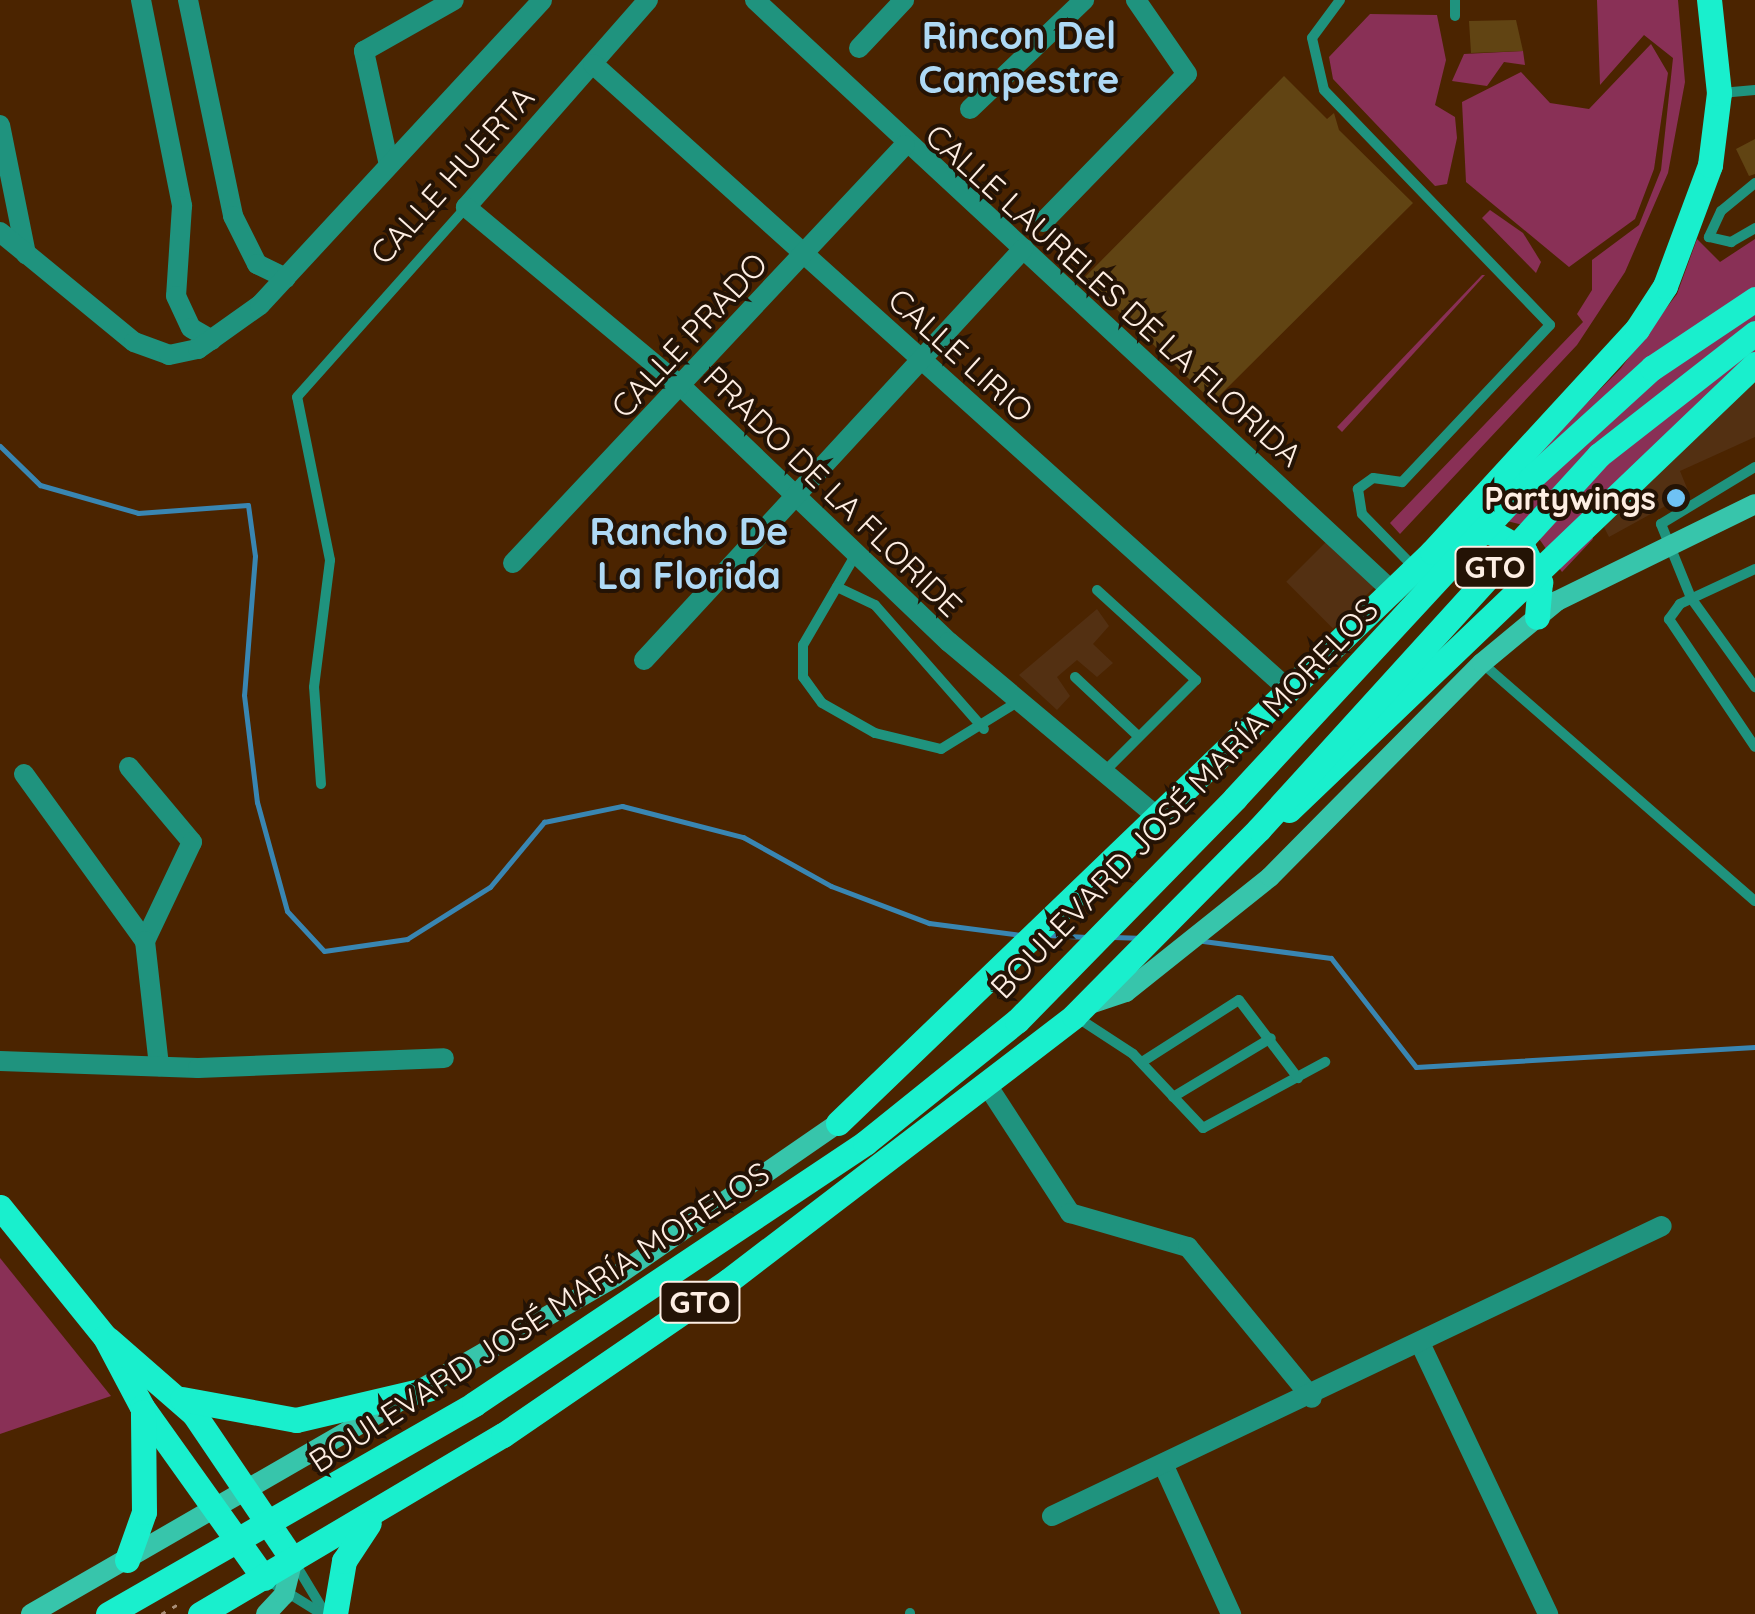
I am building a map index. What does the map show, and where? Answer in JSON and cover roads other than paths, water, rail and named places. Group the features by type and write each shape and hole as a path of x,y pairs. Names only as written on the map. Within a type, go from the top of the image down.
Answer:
{"main road":[{"path":"838,1123 996,977 1424,560 1603,372 1664,286 1710,165 1719,93 1709,0"},
{"name":"BOULEVARD JOSÉ MARÍA MORELOS","path":"270,1525 690,1267 946,1081 1127,914 1531,478 1652,368 1755,299"},
{"name":"BOULEVARD JOSÉ MARÍA MORELOS","path":"292,1560 383,1510 629,1352 987,1085 1077,1011 1259,828 1599,454 1755,333"},
{"path":"1259,828 1334,773 1620,484 1755,364"},
{"path":"1424,560 1466,532 1515,542 1537,570 1536,617"},
{"path":"838,1123 946,1081"},
{"path":"0,1207 105,1337 188,1407 292,1560"},
{"path":"105,1337 142,1407 264,1578"},
{"path":"188,1407 226,1413 321,1417 428,1388"},
{"path":"127,1560 144,1512 142,1407"},
{"path":"180,1461 179,1435 188,1407"},
{"path":"335,1614 344,1561 383,1510"},
{"name":"GTO","path":"108,1614 270,1525"},
{"name":"GTO","path":"200,1614 292,1560"}],"street":[{"path":"141,0 182,206 176,296 191,328 212,340"},
{"path":"188,0 232,216 257,264 286,278"},
{"path":"389,165 364,51 454,0"},
{"path":"0,232 152,351 186,354 212,340 286,278 542,0"},
{"name":"CALLE HUERTA","path":"466,207 648,0"},
{"name":"CALLE LAURELES DE LA FLORIDA","path":"755,0 905,145 1024,248 1392,591"},
{"path":"859,48 904,0"},
{"path":"970,109 1084,0"},
{"path":"1043,222 1187,74 1136,0"},
{"name":"CALLE LIRIO","path":"593,64 1290,691"},
{"path":"0,125 26,254"},
{"name":"CALLE PRADO","path":"513,563 683,388 905,145"},
{"name":"PRADO DE LA FLORIDE","path":"466,207 683,388 1019,701 1159,818"},
{"path":"644,660 1024,248"},
{"name":"BOULEVARD JOSÉ MARÍA MORELOS","path":"1077,1011 1126,992 1178,956 1270,877 1482,662 1536,617 1668,542 1755,504"},
{"path":"129,767 192,842 144,941"},
{"path":"24,774 144,941 158,1066"},
{"path":"0,1062 158,1066 444,1058"},
{"path":"987,1085 1070,1214 1188,1247 1312,1398"},
{"name":"BOULEVARD JOSÉ MARÍA MORELOS","path":"31,1614 428,1388 684,1234 838,1123"},
{"path":"1052,1516 1312,1398 1662,1226"},
{"path":"1420,1343 1548,1614"},
{"path":"1163,1464 1231,1614"},
{"path":"266,1614 284,1595 292,1560"}],"lane":[{"path":"1340,0 1312,38 1324,90 1550,325 1402,482 1373,478 1358,490 1362,514 1424,560"},
{"path":"1455,0 1455,16"},
{"path":"1719,93 1755,90"},
{"path":"1755,184 1721,211 1709,237 1732,242 1755,228"},
{"name":"CALLE HUERTA","path":"322,784 314,687 330,560 300,391 466,207"},
{"path":"1755,467 1662,524 1691,598 1755,687"},
{"path":"856,553 801,657 822,703 875,733 931,749 984,730 1019,701"},
{"path":"1755,569 1672,610 1670,626 1755,747"},
{"path":"837,587 875,605 984,730"},
{"path":"1098,590 1196,680 1104,772"},
{"path":"1482,662 1755,901"},
{"path":"1074,677 1138,736"},
{"path":"1142,1062 1240,1000 1298,1078"},
{"path":"1077,1011 1142,1062 1203,1128 1326,1062"},
{"path":"1174,1098 1271,1038"},
{"path":"292,1560 324,1614"},
{"path":"264,1578 284,1595 324,1614"}],"waterway":[{"path":"0,446 40,485 138,513 248,505 255,556 244,695 257,802 287,911 324,951 407,939 490,887 544,822 622,806 743,837 831,886 929,923 1022,935"},
{"path":"1048,935 1087,937"},
{"path":"1113,937 1137,938"},
{"path":"1203,941 1331,958 1416,1067 1755,1047"}],"place":[{"name":"Partywings","path":"1676,498"}],"district":[{"name":"Rincon Del Campestre","path":"1019,58"},
{"name":"Rancho De La Florida","path":"689,554"}]}
